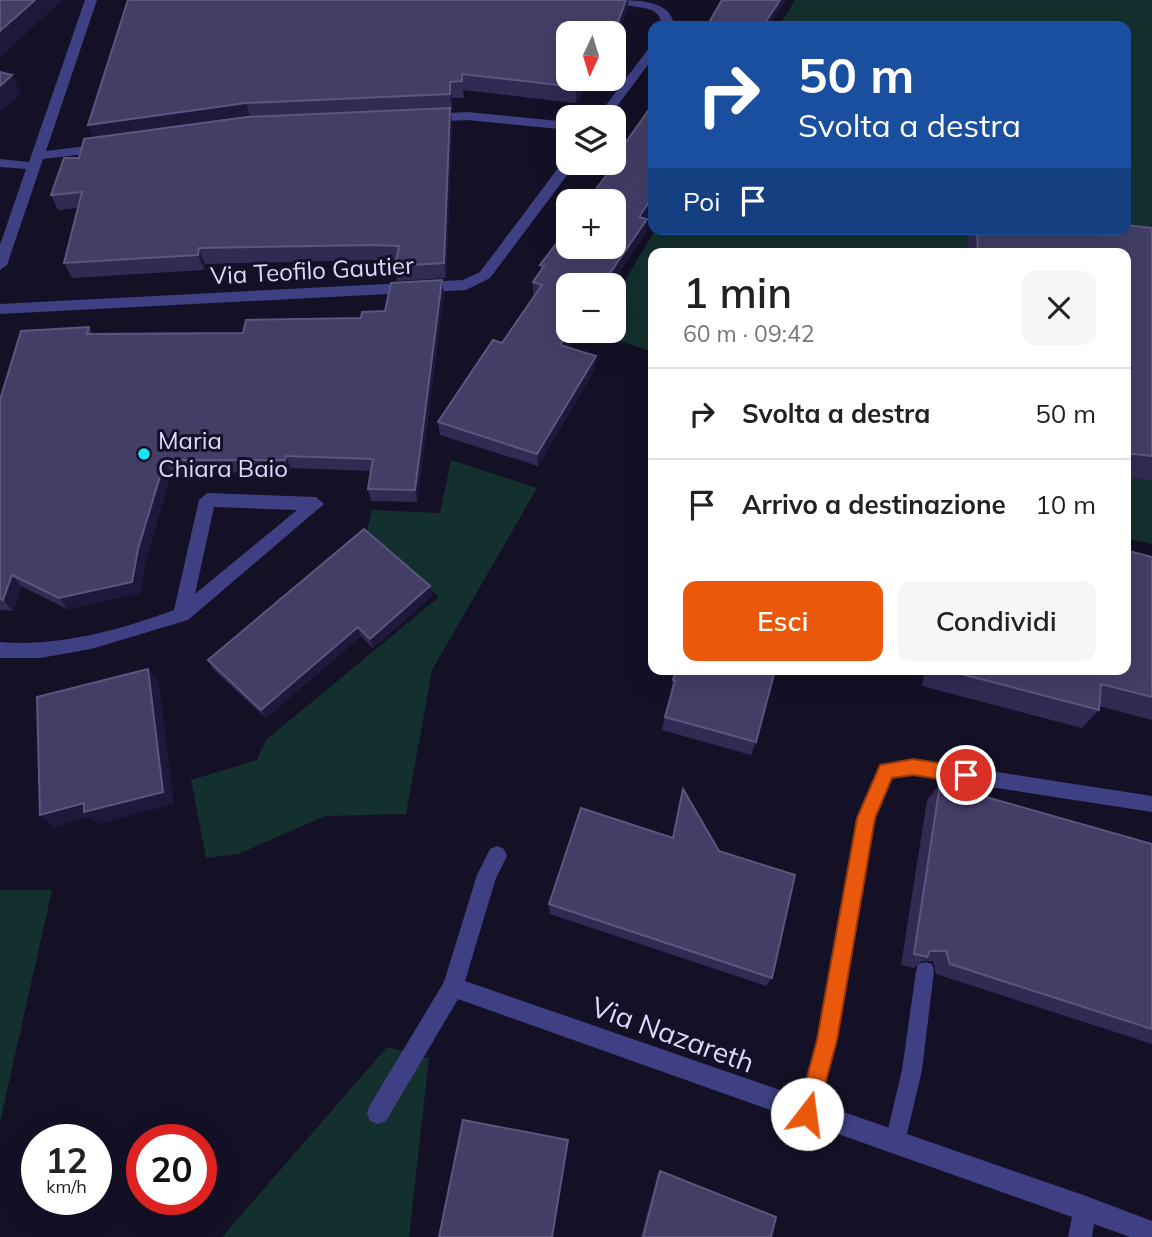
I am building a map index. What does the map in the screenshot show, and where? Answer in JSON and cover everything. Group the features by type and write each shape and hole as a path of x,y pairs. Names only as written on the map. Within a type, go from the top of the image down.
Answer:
{"street":[{"path":"0,265 91,0"},
{"path":"619,0 651,3 664,10 669,21"},
{"path":"612,105 648,57"},
{"path":"413,119 467,116 556,126"},
{"path":"0,163 35,161 121,145"},
{"name":"Via Teofilo Gautier","path":"0,309 466,285 485,275 560,175"},
{"path":"0,650 39,651 159,624 182,615 204,600 316,504 207,500 182,615"},
{"path":"378,1113 453,987 487,875 497,856"},
{"name":"Via Nazareth","path":"453,987 807,1114 895,1142 1152,1233"},
{"path":"1080,1237 1086,1208"}],"lane":[{"path":"807,1114 827,1040 866,818 886,771 913,767 1152,804"},
{"path":"895,1142 912,1070 925,971"}],"green space":[{"path":"795,0 1152,0 1152,544 1131,539 1131,248 648,248 648,350 626,343 626,278 652,235 1131,235 1131,21 782,21"},
{"path":"451,460 537,488 432,670 406,814 325,816 238,854 206,858 191,780 257,760 266,740 439,597 366,535 372,510 440,513"},
{"path":"0,890 52,890 0,1122"},
{"path":"387,1047 429,1058 409,1237 222,1237"}],"building":[{"path":"0,0 35,0 0,31"},
{"path":"128,0 626,0 618,21 556,21 556,85 462,74 462,81 450,82 450,94 246,103 88,125"},
{"path":"722,0 780,0 766,21 710,21"},
{"path":"0,72 12,75 0,86"},
{"path":"450,108 444,263 395,266 399,246 371,245 199,248 198,255 64,263 82,192 51,195 64,158 79,158 84,139 247,117"},
{"path":"648,111 648,204 639,217 647,219 626,250 626,189 596,189 606,175 626,175 626,142"},
{"path":"1131,226 1152,228 1152,456 1131,454 1131,248 978,248 977,235 1131,235"},
{"path":"556,244 556,259 620,259 610,273 556,273 556,343 596,356 537,454 438,422 493,340 502,343 542,285 533,282 544,266 540,265"},
{"path":"442,280 415,490 368,489 373,459 286,456 285,460 165,460 138,549 132,582 59,598 12,575 3,600 0,599 0,400 21,331 89,327 87,334 243,333 246,320 361,318 362,312 385,311 391,283"},
{"path":"364,529 430,586 370,639 358,627 261,710 208,660"},
{"path":"1131,552 1152,557 1152,697 1101,684 1099,710 965,675 1131,675"},
{"path":"148,669 163,792 84,812 84,803 40,815 37,697"},
{"path":"674,675 774,675 756,742 665,717 675,681"},
{"path":"940,784 1152,844 1152,1029 950,964 946,951 930,951 927,957 914,954"},
{"path":"683,789 719,851 795,875 772,978 549,904 581,808 673,838"},
{"path":"463,1120 568,1140 552,1237 439,1237"},
{"path":"660,1171 776,1217 771,1237 643,1237"}],"place":[{"name":"Maria Chiara Baio","path":"144,454"}],"route":[{"path":"807,1114 827,1040 866,818 886,771 913,767 966,775"}]}
